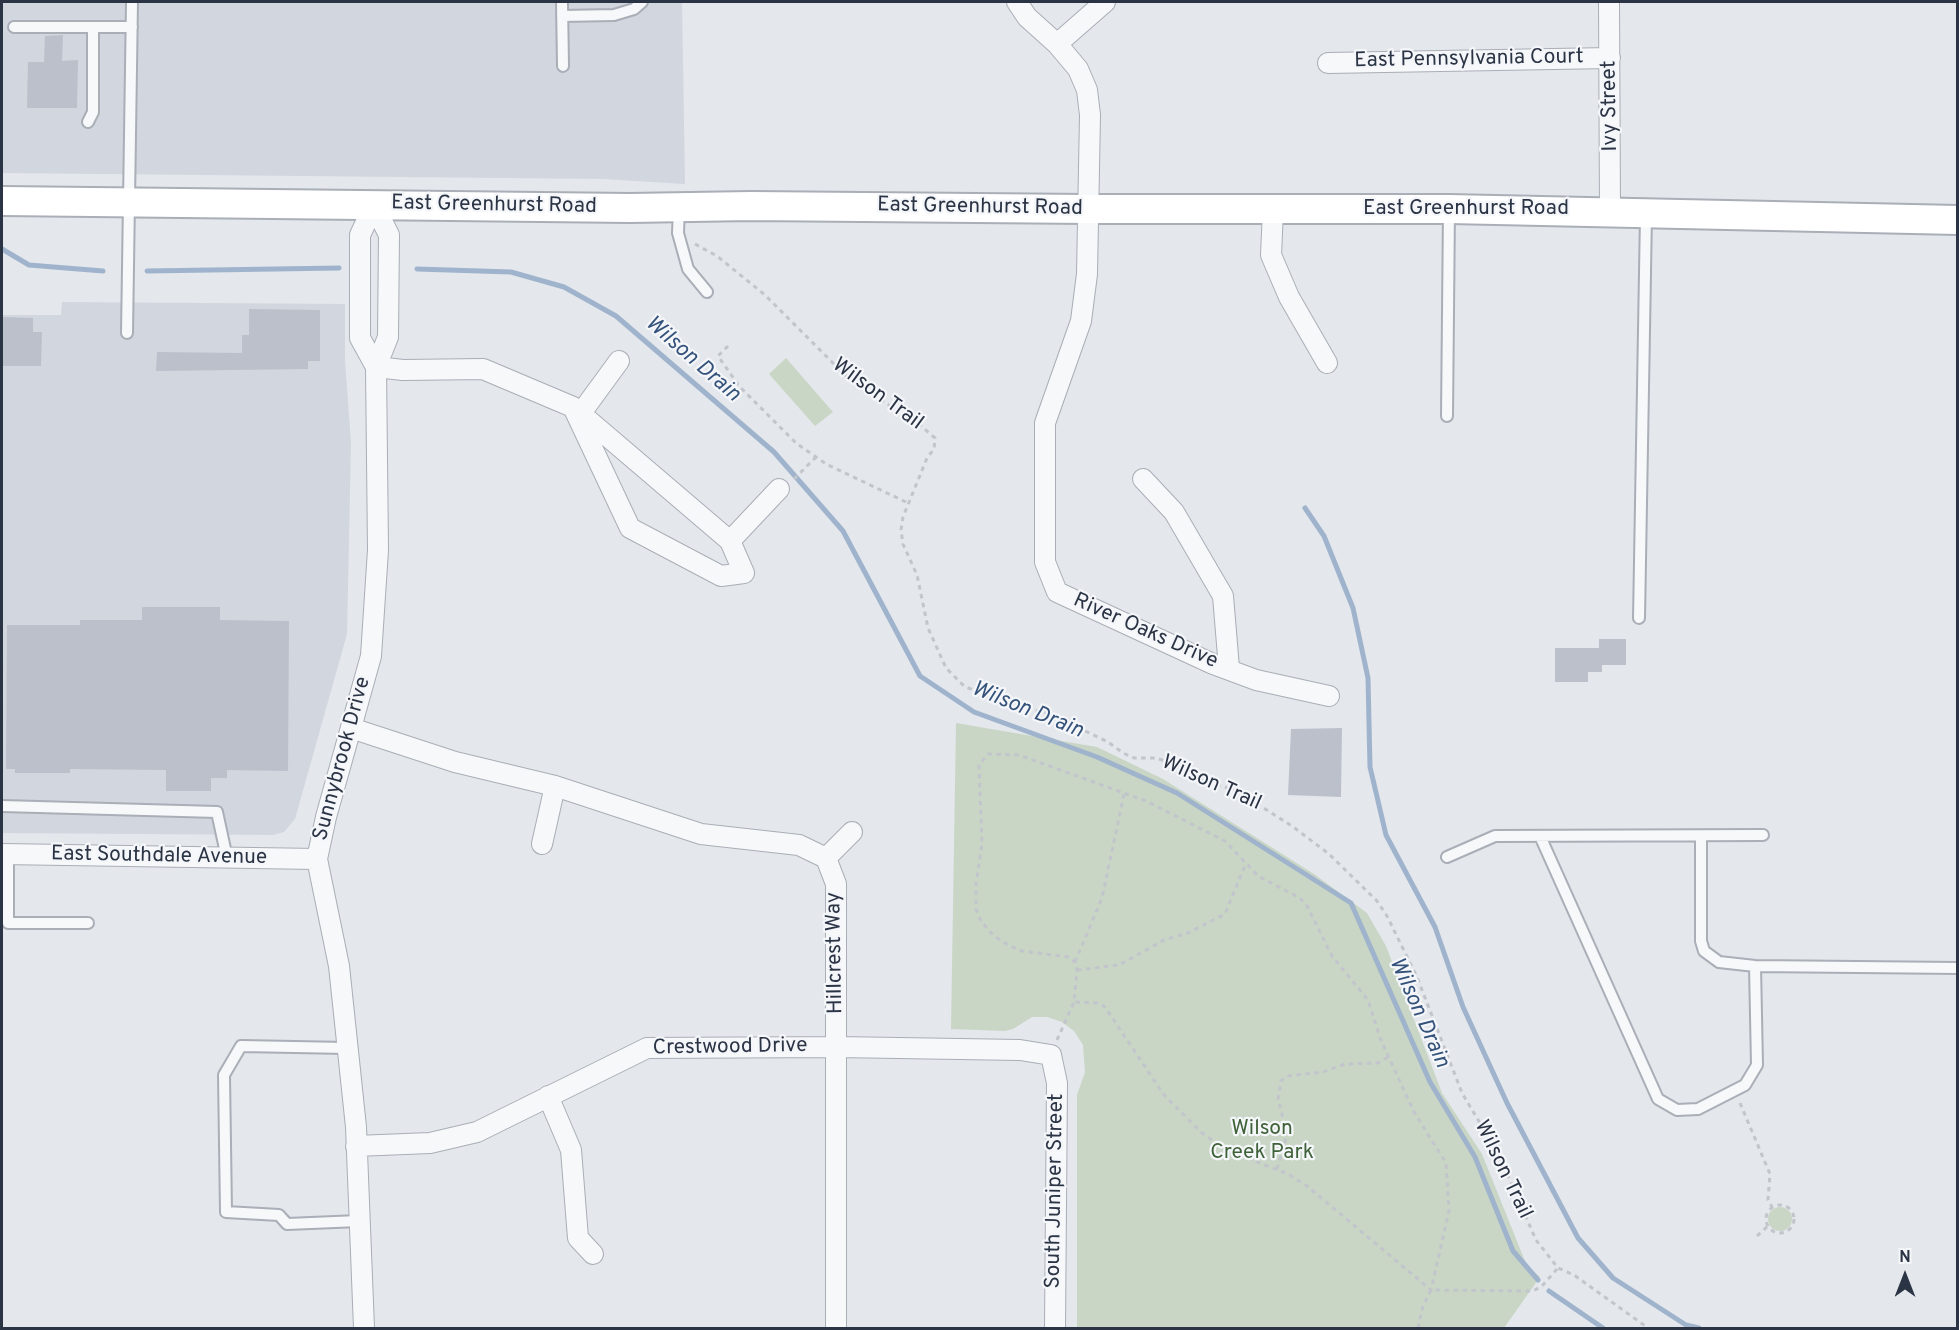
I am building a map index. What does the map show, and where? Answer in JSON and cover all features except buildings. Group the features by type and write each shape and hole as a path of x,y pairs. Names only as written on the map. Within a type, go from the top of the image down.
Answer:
{"main road":[{"name":"East Greenhurst Road","path":"2,201 374,205 678,220 751,206 1449,209 1958,220"}],"street":[{"path":"1017,2 1027,16 1057,44 1078,69 1087,90 1090,115 1088,209"},
{"path":"1057,44 1105,2"},
{"name":"Ivy Street","path":"1609,2 1610,211"},
{"name":"East Pennsylvania Court","path":"1328,63 1610,58"},
{"name":"Sunnybrook Drive","path":"374,205 360,235 360,338 376,367"},
{"name":"Sunnybrook Drive","path":"364,1329 356,1146 339,966 317,860 371,656 378,561 376,367 388,337 389,236 374,205"},
{"name":"River Oaks Drive","path":"1088,209 1087,274 1081,321 1045,423 1045,562 1057,592 1212,664 1229,668 1256,680 1329,696"},
{"path":"1274,210 1271,255 1289,297 1327,363"},
{"path":"577,410 619,361"},
{"path":"376,367 403,370 483,369 577,410 730,541 744,573 722,576 630,528 577,410"},
{"name":"River Oaks Drive","path":"1143,478 1174,512 1223,596 1229,668"},
{"path":"730,541 785,486"},
{"path":"351,728 455,762 555,786 702,834 799,845 826,858 852,832"},
{"path":"542,844 555,786"},
{"name":"East Southdale Avenue","path":"5,854 317,860"},
{"name":"Hillcrest Way","path":"826,858 836,884 836,1329"},
{"name":"Crestwood Drive","path":"356,1146 430,1143 459,1138 647,1048 837,1047 1020,1050 1051,1055"},
{"name":"South Juniper Street","path":"1051,1055 1057,1083 1055,1329"},
{"path":"548,1096 571,1150 578,1238 593,1254"}],"lane":[{"path":"127,333 132,2"},
{"path":"561,2 563,66"},
{"path":"562,16 614,15 634,9 642,2"},
{"path":"14,27 132,27"},
{"path":"88,122 93,111 93,27"},
{"path":"1447,416 1449,209"},
{"path":"1639,618 1646,212"},
{"path":"678,220 688,269 707,292"},
{"path":"2,806 217,812 227,858"},
{"path":"1447,857 1495,836 1763,835"},
{"path":"1540,836 1658,1099 1677,1110 1698,1109 1745,1085 1757,1065 1755,966"},
{"path":"1701,836 1701,941 1704,951 1719,962 1755,966 1958,968"},
{"path":"5,854 8,923 88,923"},
{"path":"347,1048 241,1046 224,1075 226,1212 279,1215 287,1224 359,1221"}],"path":[{"name":"Wilson Trail","path":"678,220 717,256 765,295 850,380 920,425 935,438 934,449 927,458 908,504 901,531 903,544 917,575 928,628 946,668 964,686 996,700 1050,714 1108,742 1134,758 1156,758 1168,762 1203,781 1248,797 1329,854 1377,901 1417,977 1462,1094 1499,1155 1536,1240 1558,1268 1574,1275 1648,1329"},
{"path":"728,346 718,356 739,386 796,443 816,457 908,504"},
{"path":"785,486 816,457"},
{"path":"1051,1055 1074,1002 1077,970 1075,962 1069,957 1031,952 1008,945 993,935 981,921 976,897 982,844 979,765 988,754 1019,755 1146,801 1225,841 1258,876 1300,898 1307,906 1332,956 1368,1000 1389,1057 1414,1112 1446,1163 1449,1212 1431,1290 1423,1306 1418,1329"},
{"path":"1075,962 1102,898 1124,793"},
{"path":"1077,970 1119,965 1164,940 1188,933 1225,914 1246,863"},
{"path":"1074,1002 1099,1003 1105,1007 1164,1095 1202,1133 1226,1150 1277,1169 1306,1186 1431,1290 1533,1291 1542,1286 1558,1268"},
{"path":"1277,1169 1287,1134 1278,1099 1281,1081 1287,1076 1323,1072 1345,1064 1378,1063 1389,1057"},
{"path":"1735,1090 1770,1174 1768,1200 1772,1207"},
{"path":"1788,1206 1794,1214 1794,1223 1788,1231 1780,1233 1768,1226 1766,1217 1772,1207 1788,1206"},
{"path":"1757,1236 1768,1226"}],"shaded area":[{"path":"2,2 682,2 685,184 603,179 2,173"},
{"path":"62,302 345,304 345,360 351,443 347,634 295,819 284,832 273,835 2,833 2,315 61,315"}],"green space":[{"path":"786,358 833,412 815,426 769,374"},
{"name":"Wilson Creek Park","path":"956,723 1097,747 1163,779 1314,874 1367,913 1386,946 1442,1093 1482,1154 1527,1266 1540,1277 1504,1328 1077,1328 1077,1095 1085,1072 1083,1045 1074,1031 1062,1022 1047,1017 1032,1017 1013,1029 1005,1031 951,1029"},
{"path":"1780,1207 1785,1208 1791,1214 1791,1224 1785,1230 1780,1231 1775,1230 1769,1224 1768,1219 1769,1214 1775,1208"}],"waterway":[{"name":"Wilson Drain","path":"2,249 29,265 103,271"},
{"name":"Wilson Drain","path":"147,271 339,268"},
{"name":"Wilson Drain","path":"417,269 511,272 564,287 616,316 774,452 843,531 920,676 974,712 1097,757 1177,793 1351,903 1430,1082 1475,1157 1513,1251 1538,1280"},
{"path":"1305,508 1324,536 1353,608 1368,678 1370,767 1386,835 1435,927 1463,1007 1507,1103 1578,1238 1613,1278 1686,1325 1699,1328"},
{"name":"Wilson Drain","path":"1549,1291 1603,1328"}]}
